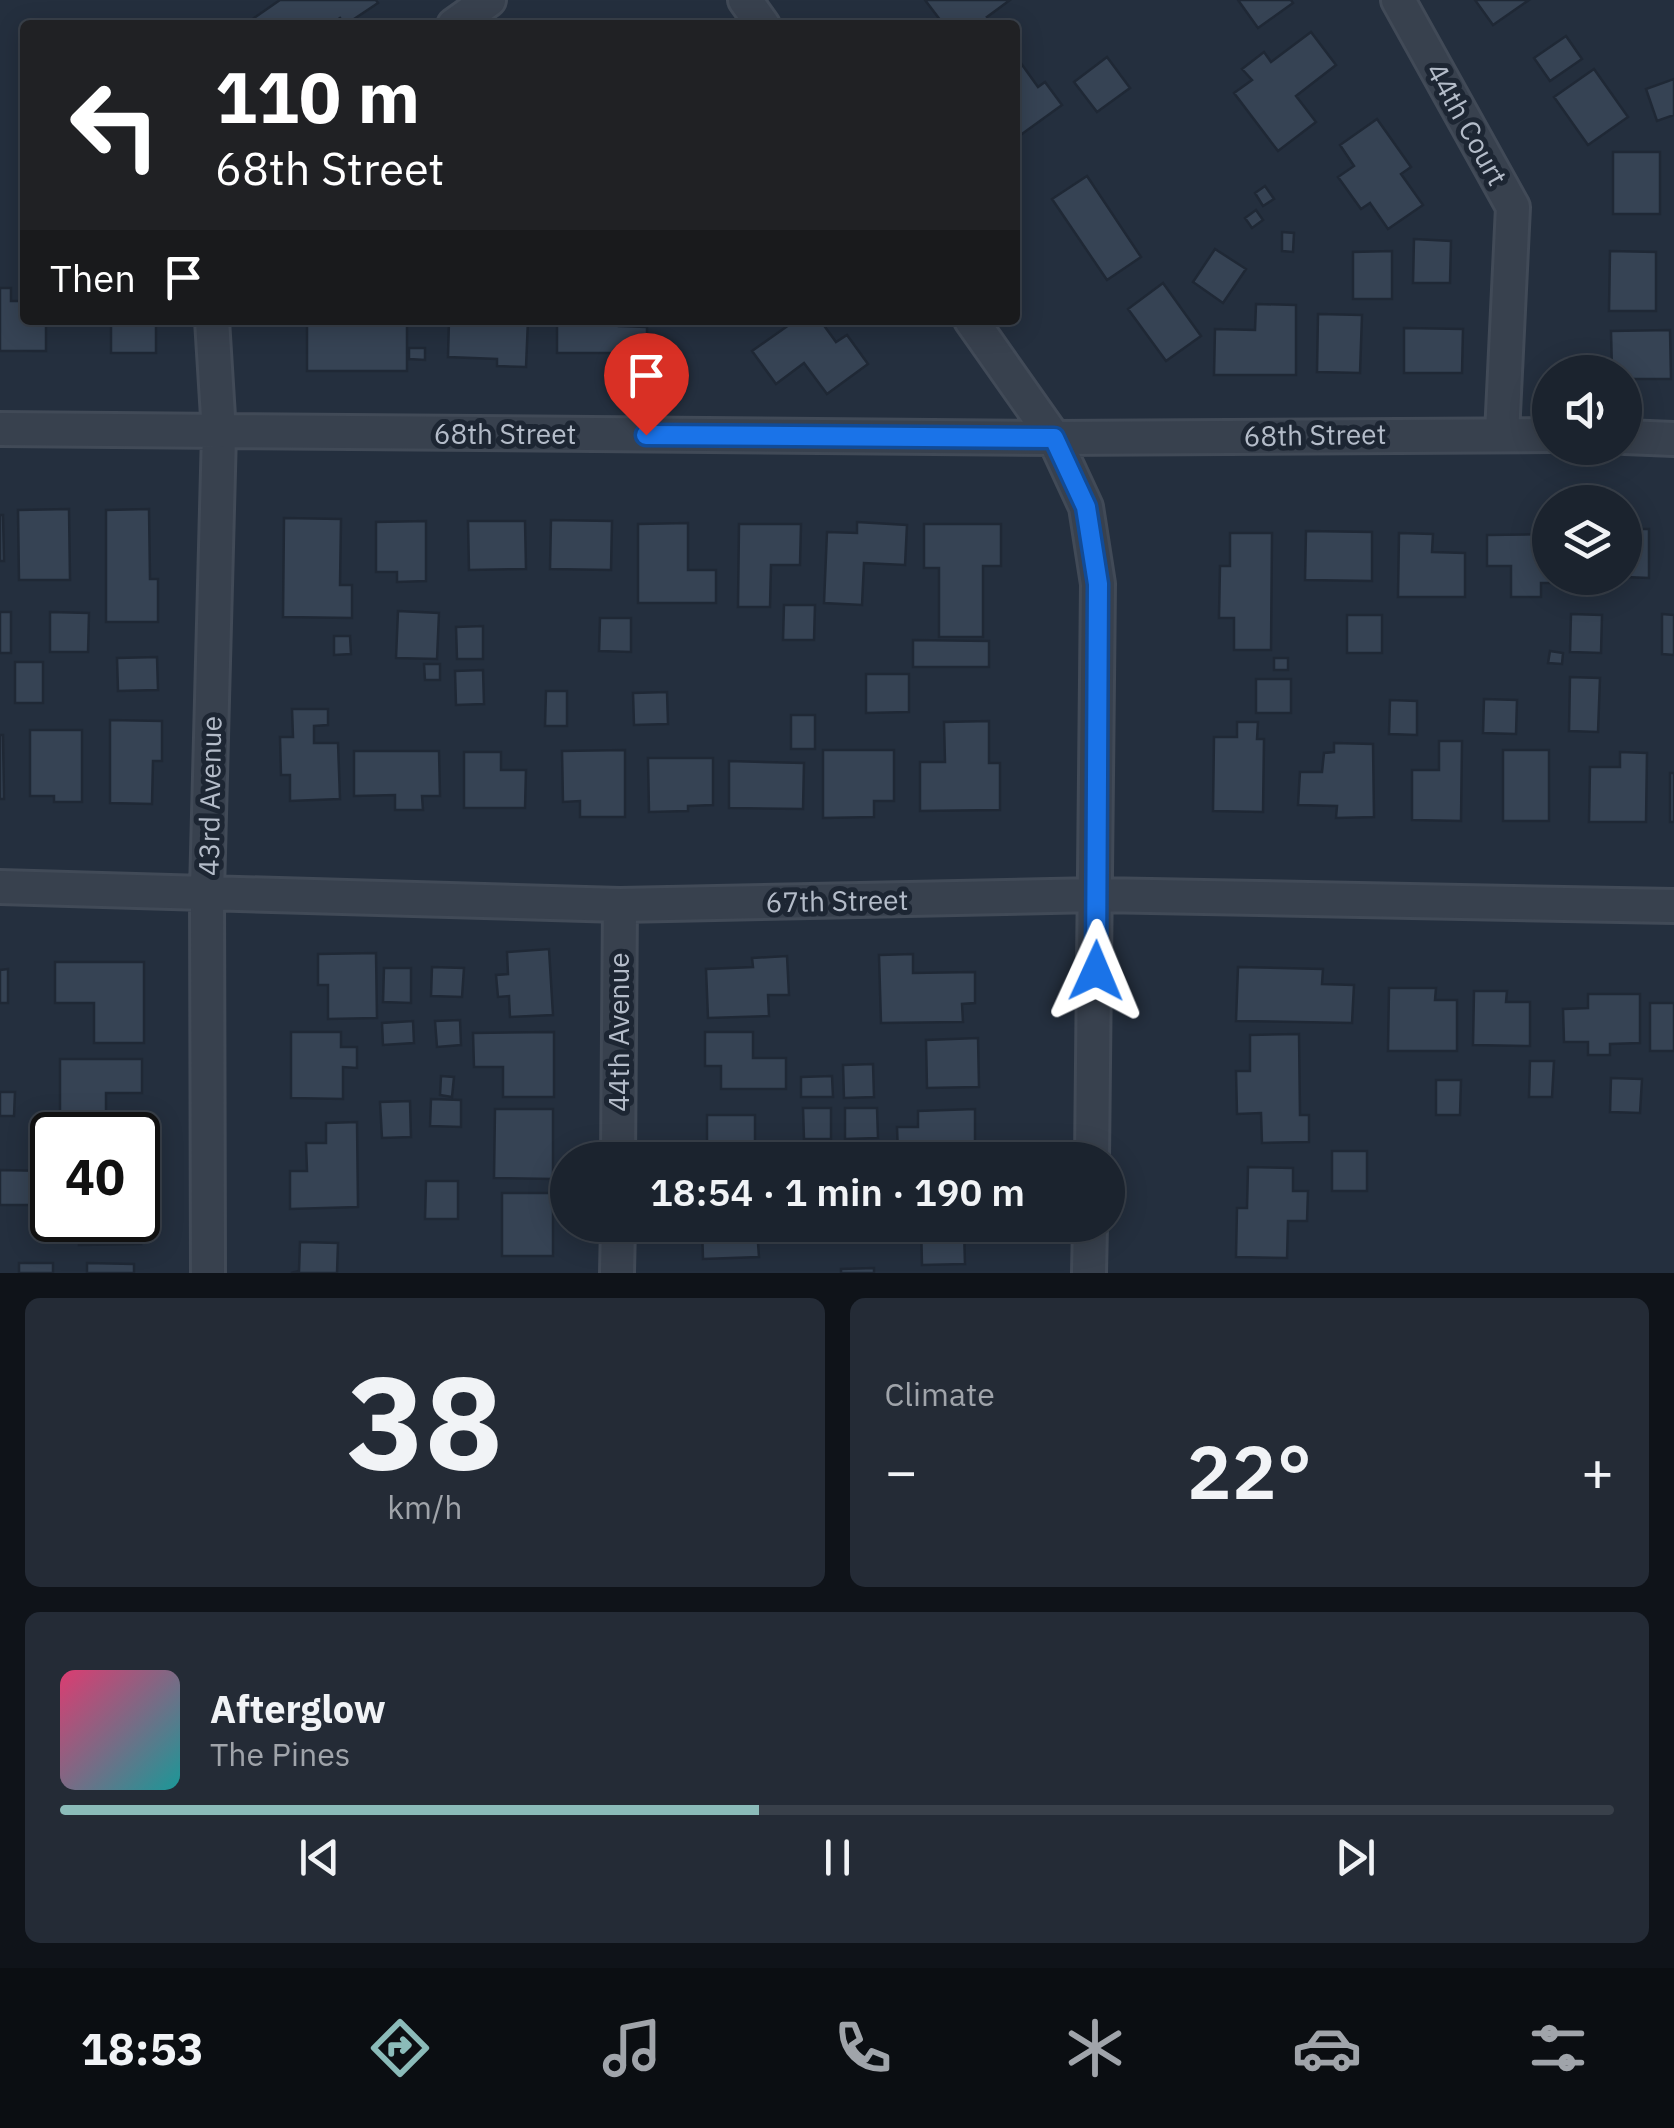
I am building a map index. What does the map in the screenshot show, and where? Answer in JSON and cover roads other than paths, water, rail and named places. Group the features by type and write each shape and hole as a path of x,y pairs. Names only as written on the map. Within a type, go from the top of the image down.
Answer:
{"street":[{"path":"461,20 488,0"},
{"name":"44th Court","path":"1398,0 1513,207 1502,434"},
{"name":"43rd Avenue","path":"208,1273 207,892 219,433 212,325"},
{"path":"975,325 1054,438 1086,507 1098,584 1092,1142"},
{"name":"68th Street","path":"0,429 1054,438 1532,435"},
{"path":"1642,438 1674,439"},
{"name":"67th Street","path":"0,887 620,905 1097,895 1674,906"},
{"name":"44th Avenue","path":"618,1142 620,905"},
{"path":"617,1273 618,1242"},
{"path":"1090,1242 1090,1273"}]}
